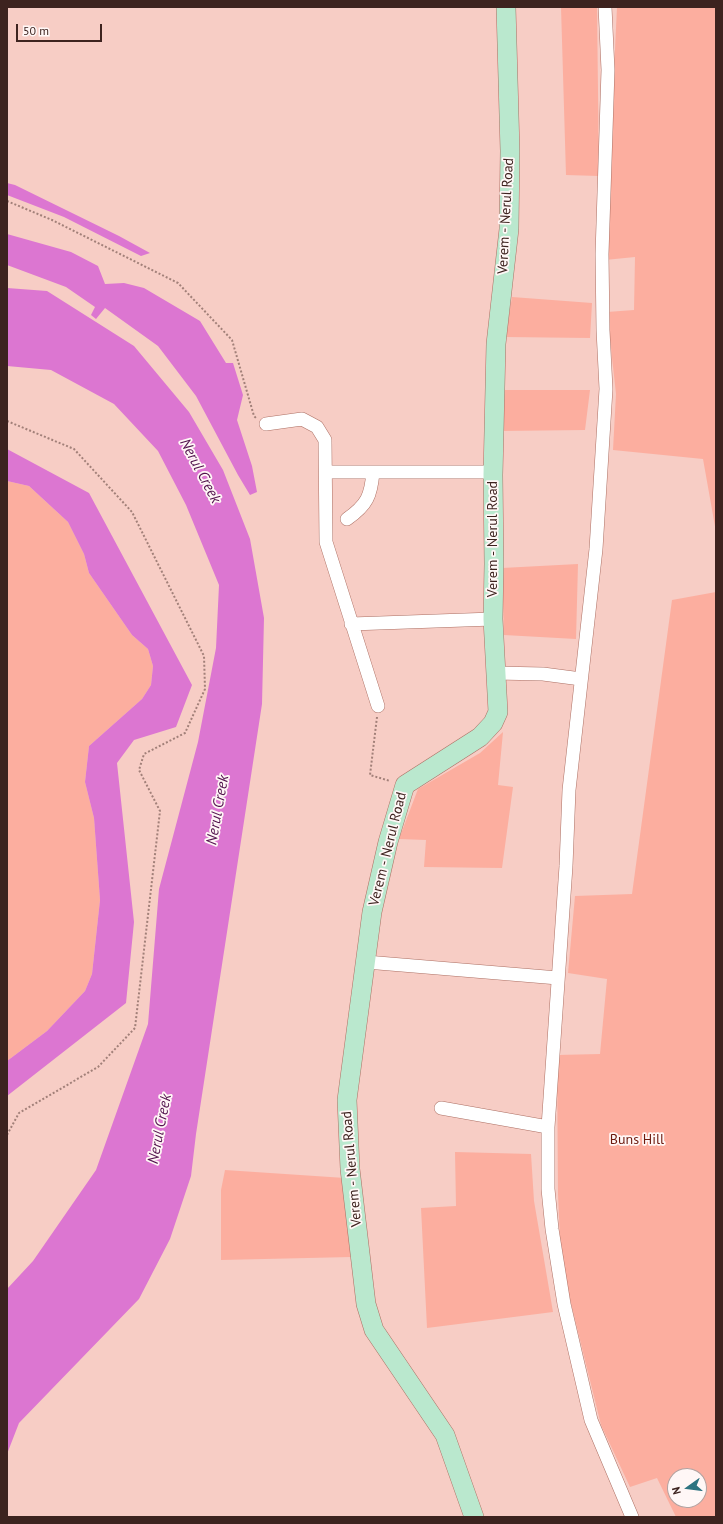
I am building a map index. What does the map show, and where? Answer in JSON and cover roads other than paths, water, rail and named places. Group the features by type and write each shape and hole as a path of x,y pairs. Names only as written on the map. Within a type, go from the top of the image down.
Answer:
{"main road":[{"name":"Verem - Nerul Road","path":"474,1517 445,1434 374,1330 366,1304 350,1169 347,1100 372,912 388,842 405,785 473,742 491,727 498,712 494,619 493,472 496,344 509,229 510,151 506,7"}],"street":[{"path":"605,7 608,78 602,254 603,330 606,389 596,549 570,790 548,1126 548,1189 552,1229 564,1304 591,1420 632,1517"},
{"path":"266,424 302,419 317,427 325,440 326,542 378,706"},
{"path":"326,472 493,472"},
{"path":"347,519 358,511 367,499 372,489 374,472"},
{"path":"351,624 494,619"},
{"path":"496,673 543,674 581,679"},
{"path":"366,962 558,978"},
{"path":"440,1108 548,1126"}],"water":[{"path":"7,183 15,185 119,236 150,253 141,256 64,217 7,195"},
{"path":"7,234 71,252 98,266 105,284 124,283 144,288 200,321 226,363 233,363 243,395 237,420 252,466 257,492 250,495 196,396 158,346 105,308 96,319 91,315 95,307 66,287 7,265"},
{"name":"Nerul Creek","path":"7,288 47,291 134,346 189,412 223,470 250,539 264,618 262,704 196,1134 191,1176 170,1239 139,1299 19,1423 7,1454 7,1289 33,1261 96,1170 148,1024 159,889 198,742 216,648 219,585 186,505 158,451 114,404 51,370 7,366"},
{"path":"7,449 89,493 192,685 176,727 134,740 117,763 134,922 126,1003 7,1096 7,1061 47,1031 85,991 92,974 100,900 94,818 85,782 89,746 142,699 151,685 153,666 148,649 132,635 89,573 84,554 68,522 29,486 7,481"}],"park label":[{"name":"Buns Hill","path":"637,1140"}]}
